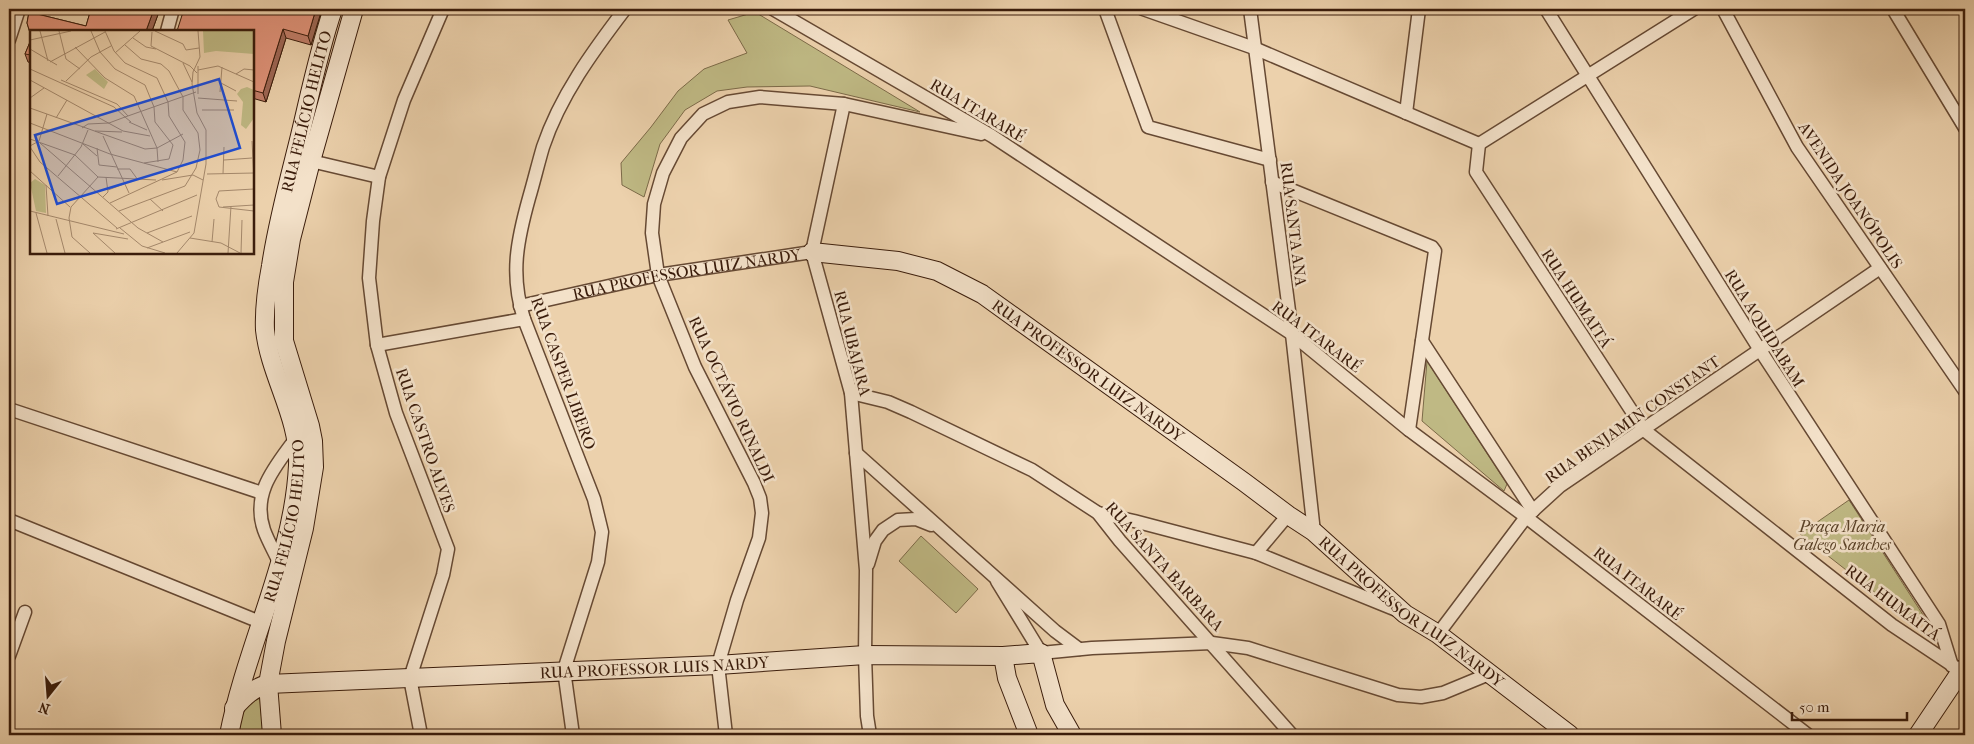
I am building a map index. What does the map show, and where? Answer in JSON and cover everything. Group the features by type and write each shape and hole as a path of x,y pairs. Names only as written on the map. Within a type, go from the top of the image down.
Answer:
{"main road":[{"name":"RUA FELÍCIO HELITO","path":"229,735 234,708 280,562 296,488 298,463 296,438 269,350 265,310 275,241 310,91 333,9"},
{"name":"RUA FELÍCIO HELITO","path":"272,735 268,684 276,642 304,528 314,468 313,441 310,426 287,356 283,326 284,282 291,239 311,161 354,9"},
{"name":"RUA PROFESSOR LUIZ NARDY","path":"812,252 906,263 937,271 982,294 1244,482 1288,516 1314,532 1405,614 1438,634 1570,735"},
{"name":"RUA PROFESSOR LUIS NARDY","path":"268,684 564,670 718,665 865,655 1003,656 1041,653"},
{"path":"1041,653 1056,705 1072,735"},
{"path":"1003,656 1007,678 1029,735"},
{"path":"1918,735 1961,670"},
{"path":"234,708 256,687 268,684"}],"street":[{"path":"9,40 19,9"},
{"path":"167,30 174,9"},
{"name":"RUA CASTRO ALVES","path":"410,678 443,575 448,549 396,413 377,345 369,278 373,222 379,177 404,100 442,9"},
{"name":"RUA CASPER LIBERO","path":"573,735 564,670 598,562 602,532 594,498 520,306 515,268 522,224 544,146 565,99 593,51 625,9"},
{"name":"RUA ITARARÉ","path":"773,9 992,136 1292,334 1409,430 1529,514 1808,735"},
{"path":"1106,9 1148,127 1270,160"},
{"path":"1143,9 1254,48 1479,144 1694,9"},
{"name":"RUA SANTA ANA","path":"1250,9 1292,334 1314,532"},
{"path":"1406,113 1419,9"},
{"name":"RUA AQUIDABAM","path":"1546,9 1760,350 1939,624 1961,670"},
{"name":"AVENIDA JOANÓPOLIS","path":"1722,9 1797,147 1965,391"},
{"path":"1893,9 1965,128"},
{"name":"RUA OCTÁVIO RINALDI","path":"726,735 718,665 737,600 759,538 762,513 754,483 695,368 658,274 652,233 654,204 662,173 681,138 703,114 728,102 760,98 844,104 992,136"},
{"name":"RUA UBAJARA","path":"844,104 812,252 851,394 866,570 865,655 867,716 870,735"},
{"name":"RUA HUMAITÁ","path":"1479,144 1476,172 1644,430 1892,625 1961,670"},
{"path":"311,161 379,177"},
{"path":"1272,182 1432,248 1435,255 1409,430"},
{"name":"RUA PROFESSOR LUIZ NARDY","path":"520,306 658,274 812,252"},
{"name":"RUA BENJAMIN CONSTANT","path":"1438,634 1529,514 1560,486 1880,268"},
{"path":"377,345 524,318"},
{"path":"1422,341 1529,514"},
{"name":"RUA SANTA BARBARA","path":"851,394 888,402 911,412 1023,466 1098,513 1120,541 1292,735"},
{"path":"9,409 262,493"},
{"path":"280,562 264,529 261,510 262,493 268,477 296,438"},
{"path":"856,454 1055,631 1079,649"},
{"path":"1098,513 1256,553 1405,614"},
{"path":"1256,553 1288,516"},
{"path":"866,570 875,541 883,530 898,520 916,519 938,528"},
{"path":"9,520 260,622"},
{"path":"998,581 1041,653 1079,649 1212,643 1248,648 1398,695 1421,697 1443,693 1489,674"},
{"path":"9,656 25,612"},
{"path":"410,678 421,735"}],"green space":[{"path":"755,12 920,112 810,86 747,87 717,91 685,110 660,144 644,197 622,185 621,163 678,91 704,69 747,53 728,20"},
{"path":"1427,361 1507,484 1504,491 1422,421"},
{"name":"Praça Maria Galego Sanches","path":"1849,500 1927,621 1900,612 1800,534"},
{"path":"921,536 978,589 956,613 899,561"},
{"path":"260,698 263,735 237,735 243,713 249,705"}],"building":[{"path":"91,9 154,9 146,30 30,30 30,33 27,23 29,12 86,26"},
{"path":"184,9 316,9 308,36 283,29 263,93 254,91 254,30 177,30"},
{"path":"30,42 30,55 25,54"}]}
